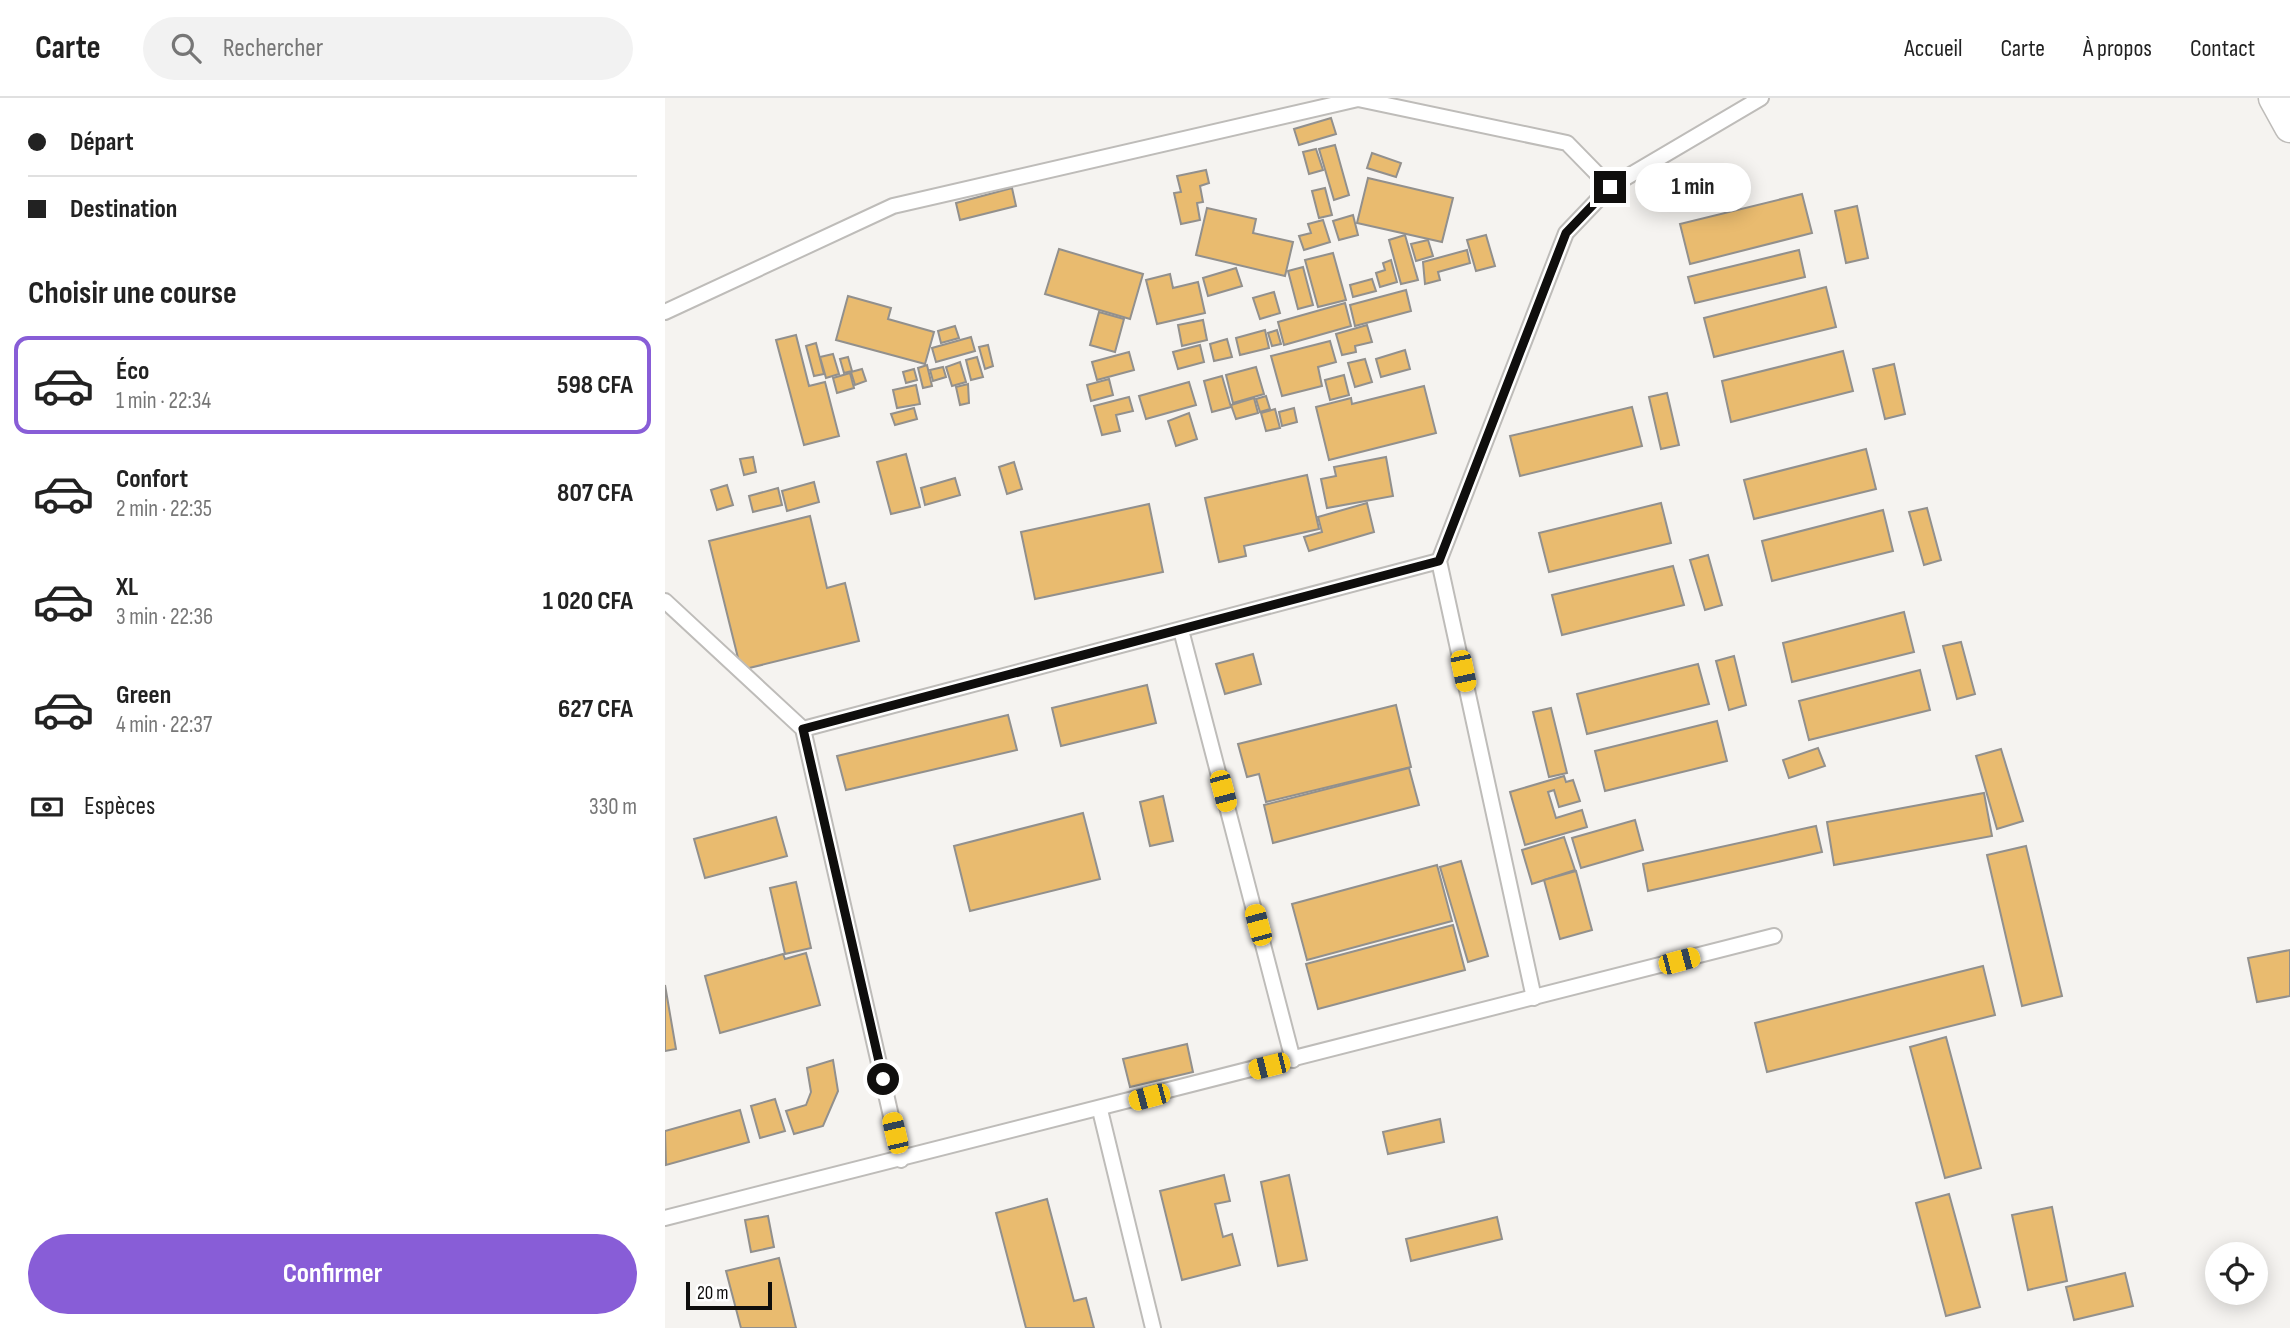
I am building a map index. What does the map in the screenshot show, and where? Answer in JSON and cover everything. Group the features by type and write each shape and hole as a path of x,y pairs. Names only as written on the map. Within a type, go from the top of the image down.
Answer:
{"street":[{"path":"2274,98 2290,127"}],"lane":[{"path":"1534,998 1439,561 1566,233 1610,187 1761,98"},
{"path":"665,313 893,206 1358,99 1567,143 1610,187"},
{"path":"803,729 1439,561"},
{"path":"665,601 803,729 901,1160"},
{"path":"1181,630 1293,1060"},
{"path":"665,1219 1774,936"},
{"path":"1100,1110 1153,1328"}],"building":[{"path":"1331,118 1336,134 1299,145 1294,129"},
{"path":"1335,145 1349,195 1334,200 1319,149"},
{"path":"1316,149 1323,170 1309,174 1303,152"},
{"path":"1372,153 1401,163 1396,177 1367,168"},
{"path":"1206,170 1209,183 1200,186 1203,202 1197,203 1200,220 1181,224 1174,193 1181,192 1177,176"},
{"path":"1368,178 1453,198 1442,242 1357,223"},
{"path":"1012,188 1016,206 960,220 956,203"},
{"path":"1325,188 1332,215 1319,218 1312,191"},
{"path":"1802,194 1812,233 1690,264 1680,224"},
{"path":"1857,206 1868,258 1846,263 1835,211"},
{"path":"1207,208 1256,219 1253,233 1293,242 1285,276 1196,255"},
{"path":"1353,215 1358,235 1339,240 1333,221"},
{"path":"1323,220 1330,242 1304,250 1299,236 1311,233 1308,224"},
{"path":"1405,235 1418,280 1401,284 1389,240"},
{"path":"1486,235 1495,266 1476,271 1467,240"},
{"path":"1428,240 1433,256 1416,261 1411,244"},
{"path":"1059,249 1143,274 1130,319 1045,294"},
{"path":"1467,250 1470,263 1438,272 1440,280 1425,284 1423,262"},
{"path":"1799,250 1805,277 1695,303 1688,277"},
{"path":"1333,253 1346,300 1318,307 1305,260"},
{"path":"1391,260 1397,282 1380,287 1376,273 1385,270 1383,263"},
{"path":"1303,267 1313,305 1298,309 1288,271"},
{"path":"1236,268 1242,286 1208,296 1203,278"},
{"path":"1170,274 1173,288 1198,282 1205,313 1157,324 1146,280"},
{"path":"1372,279 1376,291 1353,297 1350,285"},
{"path":"1826,287 1836,327 1714,357 1704,318"},
{"path":"1406,290 1411,311 1355,326 1350,305"},
{"path":"1274,292 1280,313 1260,319 1253,298"},
{"path":"848,296 891,308 888,319 934,332 925,364 836,340"},
{"path":"1345,303 1351,326 1284,345 1278,322"},
{"path":"1099,312 1124,319 1115,352 1090,345"},
{"path":"1203,320 1207,340 1182,346 1178,325"},
{"path":"1367,325 1372,342 1355,346 1356,352 1342,355 1336,334"},
{"path":"955,326 959,338 941,343 938,331"},
{"path":"1265,330 1269,348 1240,355 1236,338"},
{"path":"1277,330 1281,344 1272,346 1268,333"},
{"path":"796,335 809,386 825,382 839,436 804,445 776,340"},
{"path":"971,337 975,351 936,362 932,348"},
{"path":"1227,339 1232,357 1214,361 1210,344"},
{"path":"1330,341 1336,362 1318,367 1322,386 1282,396 1271,356"},
{"path":"816,343 824,374 814,376 806,346"},
{"path":"988,345 993,366 985,369 979,347"},
{"path":"1200,345 1204,362 1178,369 1173,352"},
{"path":"1405,350 1410,369 1381,377 1376,359"},
{"path":"1843,351 1853,391 1731,422 1722,381"},
{"path":"1129,352 1134,370 1097,380 1092,362"},
{"path":"833,354 839,374 826,378 820,357"},
{"path":"848,357 852,371 844,373 840,359"},
{"path":"977,357 983,377 971,380 966,360"},
{"path":"1365,359 1372,382 1355,387 1348,363"},
{"path":"960,362 966,382 952,386 946,367"},
{"path":"1894,364 1905,414 1885,419 1873,369"},
{"path":"927,365 932,386 923,388 918,368"},
{"path":"943,367 946,377 933,381 930,370"},
{"path":"1256,367 1264,394 1233,403 1226,375"},
{"path":"862,369 866,381 855,385 851,372"},
{"path":"914,369 917,380 906,383 903,372"},
{"path":"850,373 854,388 837,393 833,378"},
{"path":"1344,375 1349,395 1330,400 1325,380"},
{"path":"1222,376 1231,407 1212,412 1204,381"},
{"path":"1109,379 1113,395 1091,401 1087,385"},
{"path":"1189,382 1196,405 1146,419 1139,396"},
{"path":"968,384 969,403 960,405 956,387"},
{"path":"916,385 920,404 897,408 893,390"},
{"path":"1424,386 1436,433 1329,460 1316,407 1351,398 1352,404"},
{"path":"1667,393 1679,445 1661,449 1649,397"},
{"path":"1266,396 1270,409 1260,412 1256,399"},
{"path":"1129,397 1133,411 1116,415 1120,431 1102,435 1094,406"},
{"path":"1254,398 1258,413 1236,419 1231,405"},
{"path":"1632,407 1642,446 1520,476 1510,436"},
{"path":"914,408 917,419 895,425 891,414"},
{"path":"1294,408 1297,422 1282,426 1279,412"},
{"path":"1275,409 1280,428 1266,431 1261,413"},
{"path":"1189,413 1197,439 1176,446 1168,421"},
{"path":"1866,449 1876,489 1754,519 1744,480"},
{"path":"906,454 920,507 891,514 877,462"},
{"path":"753,457 756,472 744,475 740,459"},
{"path":"1386,457 1393,496 1327,508 1321,479 1336,476 1334,467"},
{"path":"1014,462 1022,489 1007,494 999,467"},
{"path":"1307,475 1319,529 1244,546 1246,556 1219,562 1205,498"},
{"path":"955,478 960,495 925,505 921,488"},
{"path":"814,482 819,502 787,511 782,491"},
{"path":"727,485 733,505 717,510 711,490"},
{"path":"778,488 782,505 753,512 749,496"},
{"path":"1367,503 1374,532 1309,551 1304,537 1322,532 1318,517"},
{"path":"1661,503 1671,543 1549,572 1539,533"},
{"path":"1149,504 1163,572 1035,599 1021,532"},
{"path":"1927,508 1941,560 1924,565 1909,512"},
{"path":"1883,510 1893,551 1772,581 1762,541"},
{"path":"810,516 827,588 845,583 859,641 741,670 709,541"},
{"path":"1708,555 1722,605 1705,610 1690,560"},
{"path":"1673,566 1684,605 1562,635 1552,595"},
{"path":"1904,612 1914,652 1792,682 1783,643"},
{"path":"1961,642 1975,694 1957,699 1943,646"},
{"path":"1253,654 1261,684 1225,694 1216,664"},
{"path":"1734,656 1746,705 1729,710 1716,661"},
{"path":"1698,664 1709,704 1587,734 1577,694"},
{"path":"1920,670 1930,710 1809,740 1799,701"},
{"path":"1147,685 1156,723 1061,746 1052,708"},
{"path":"1396,705 1411,767 1266,802 1259,774 1247,777 1238,744"},
{"path":"1551,708 1567,773 1549,777 1533,712"},
{"path":"1008,715 1017,750 846,790 837,756"},
{"path":"1717,721 1727,761 1605,791 1595,751"},
{"path":"1818,748 1825,766 1789,778 1783,760"},
{"path":"2001,749 2023,821 1997,829 1976,756"},
{"path":"1409,768 1419,805 1273,843 1264,805"},
{"path":"1564,776 1566,782 1573,780 1580,801 1559,807 1554,790 1548,792 1556,818 1582,810 1587,827 1525,845 1510,792"},
{"path":"1984,793 1992,836 1834,865 1827,822"},
{"path":"1163,796 1173,841 1150,846 1140,802"},
{"path":"1083,813 1100,879 970,911 954,846"},
{"path":"776,817 787,856 705,878 694,839"},
{"path":"1635,820 1643,850 1581,868 1572,838"},
{"path":"1816,826 1822,852 1648,891 1643,864"},
{"path":"1564,837 1575,870 1532,884 1522,850"},
{"path":"2026,846 2062,996 2022,1006 1987,855"},
{"path":"1461,861 1488,956 1468,962 1440,867"},
{"path":"1437,865 1452,921 1307,960 1292,904"},
{"path":"1576,871 1592,930 1560,939 1544,880"},
{"path":"796,882 811,948 785,954 770,888"},
{"path":"1453,925 1465,970 1318,1009 1306,964"},
{"path":"2290,950 2290,996 2257,1002 2248,958"},
{"path":"806,953 820,1005 720,1033 705,976 783,954 785,959"},
{"path":"1983,966 1995,1015 1767,1072 1755,1023"},
{"path":"665,985 676,1049 665,1051"},
{"path":"1946,1037 1981,1168 1945,1178 1910,1047"},
{"path":"1187,1044 1193,1072 1130,1087 1123,1059"},
{"path":"833,1060 838,1091 823,1126 794,1134 786,1111 806,1105 811,1092 807,1068"},
{"path":"775,1099 785,1131 760,1138 751,1106"},
{"path":"740,1110 749,1142 666,1165 665,1131"},
{"path":"1440,1119 1444,1142 1388,1154 1383,1132"},
{"path":"1224,1175 1230,1201 1215,1204 1223,1237 1232,1234 1240,1265 1182,1280 1160,1191"},
{"path":"1289,1175 1307,1260 1278,1266 1261,1182"},
{"path":"1949,1194 1980,1307 1946,1316 1916,1203"},
{"path":"1047,1199 1074,1301 1086,1298 1094,1328 1026,1328 996,1213"},
{"path":"2052,1207 2067,1281 2028,1290 2012,1215"},
{"path":"768,1216 774,1247 751,1252 745,1220"},
{"path":"1497,1217 1502,1239 1411,1261 1406,1239"},
{"path":"779,1258 796,1328 741,1328 726,1271"},
{"path":"2125,1273 2133,1306 2074,1320 2066,1287"}],"route":[{"path":"883,1079 803,729 1439,561 1566,233 1610,187"}]}
